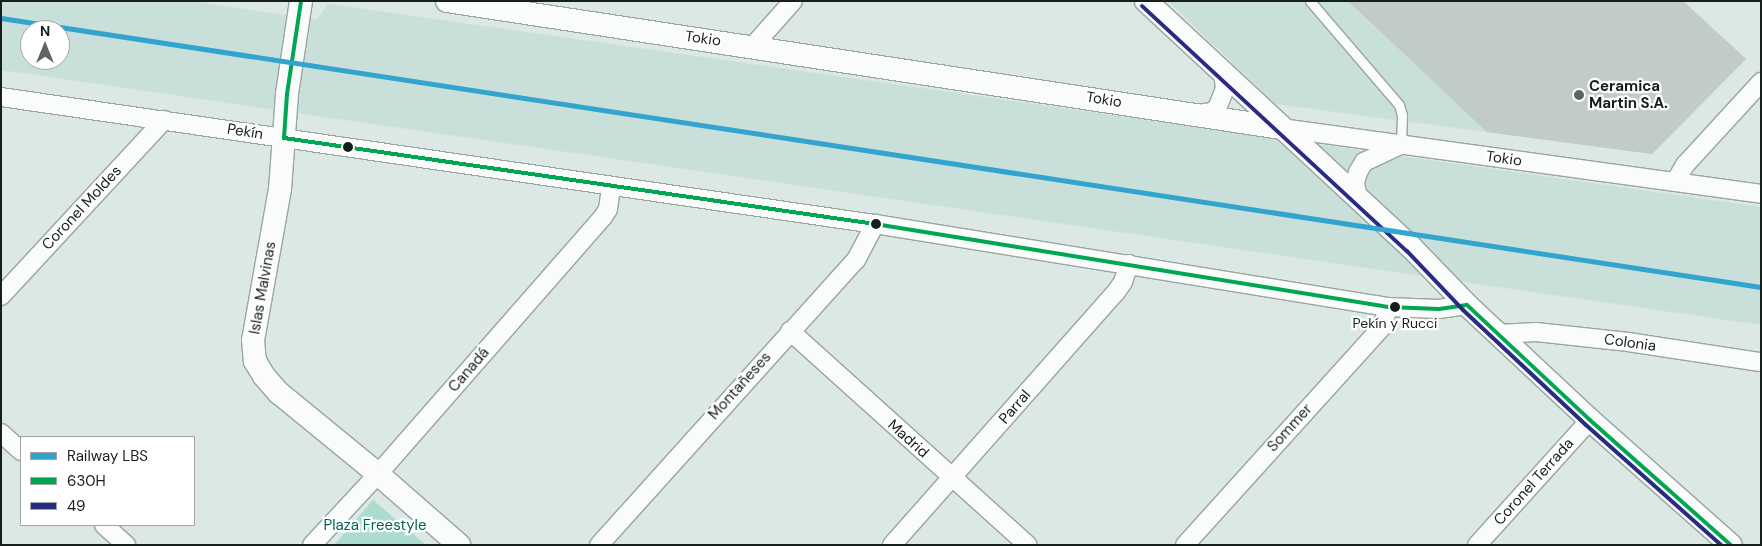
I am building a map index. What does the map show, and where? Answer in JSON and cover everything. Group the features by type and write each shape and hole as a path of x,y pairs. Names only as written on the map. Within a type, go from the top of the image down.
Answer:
{"street":[{"name":"Islas Malvinas","path":"301,1 284,138 280,189 253,340 255,360 264,376 279,393 378,474 459,545"},
{"name":"Tokio","path":"447,1 753,46 1400,146 1761,194"},
{"path":"753,46 793,1"},
{"path":"1146,1 1410,247 1467,305 1590,420 1731,545"},
{"path":"1193,114 1213,112 1218,106 1226,89 1223,73"},
{"path":"1675,182 1685,164 1761,82"},
{"name":"Pekín","path":"1,97 875,224 1388,307 1439,309 1467,305"},
{"name":"Coronel Moldes","path":"1,296 164,120"},
{"path":"1358,199 1356,183 1358,172 1364,162 1400,146"},
{"name":"Canadá","path":"312,545 378,474 603,217 608,210 611,186"},
{"name":"Montañeses","path":"599,545 856,260 875,224"},
{"name":"Parral","path":"892,545 1116,292 1123,282 1129,264"},
{"name":"Sommer","path":"1185,545 1382,327 1388,307"},
{"name":"Madrid","path":"790,331 952,479 1028,545"},
{"name":"Colonia","path":"1498,334 1536,332 1628,342 1761,362"},
{"name":"Coronel Terrada","path":"1477,545 1590,420"},
{"path":"1,433 20,450"},
{"path":"105,526 126,545"}],"lane":[{"path":"1310,1 1400,105 1402,115 1400,146"}],"shaded area":[{"path":"1,1 191,1 317,20 328,4 1761,207 1761,325 1,70"},
{"name":"Ceramica Martin S.A.","path":"1168,1 1683,1 1746,59 1652,154 1275,104"}],"green space":[{"name":"Plaza Freestyle","path":"373,500 426,545 334,545"}],"building":[{"name":"Ceramica Martin S.A.","path":"1348,1 1683,1 1746,59 1652,154 1487,132"}],"rail line":[{"name":"LBS","path":"1,18 1761,287"}],"transit line":[{"name":"630H","path":"284,138 287,94 301,1"},
{"name":"49","path":"1142,6 1407,251 1463,310 1586,425 1721,545"},
{"name":"630H","path":"284,138 875,224 1388,307 1439,309 1467,305"},
{"name":"630H","path":"1467,305 1590,420 1731,545"}],"place":[{"name":"Ceramica Martin S.A.","path":"1579,95"},
{"name":"Pekín y Rucci","path":"1395,307"}]}
